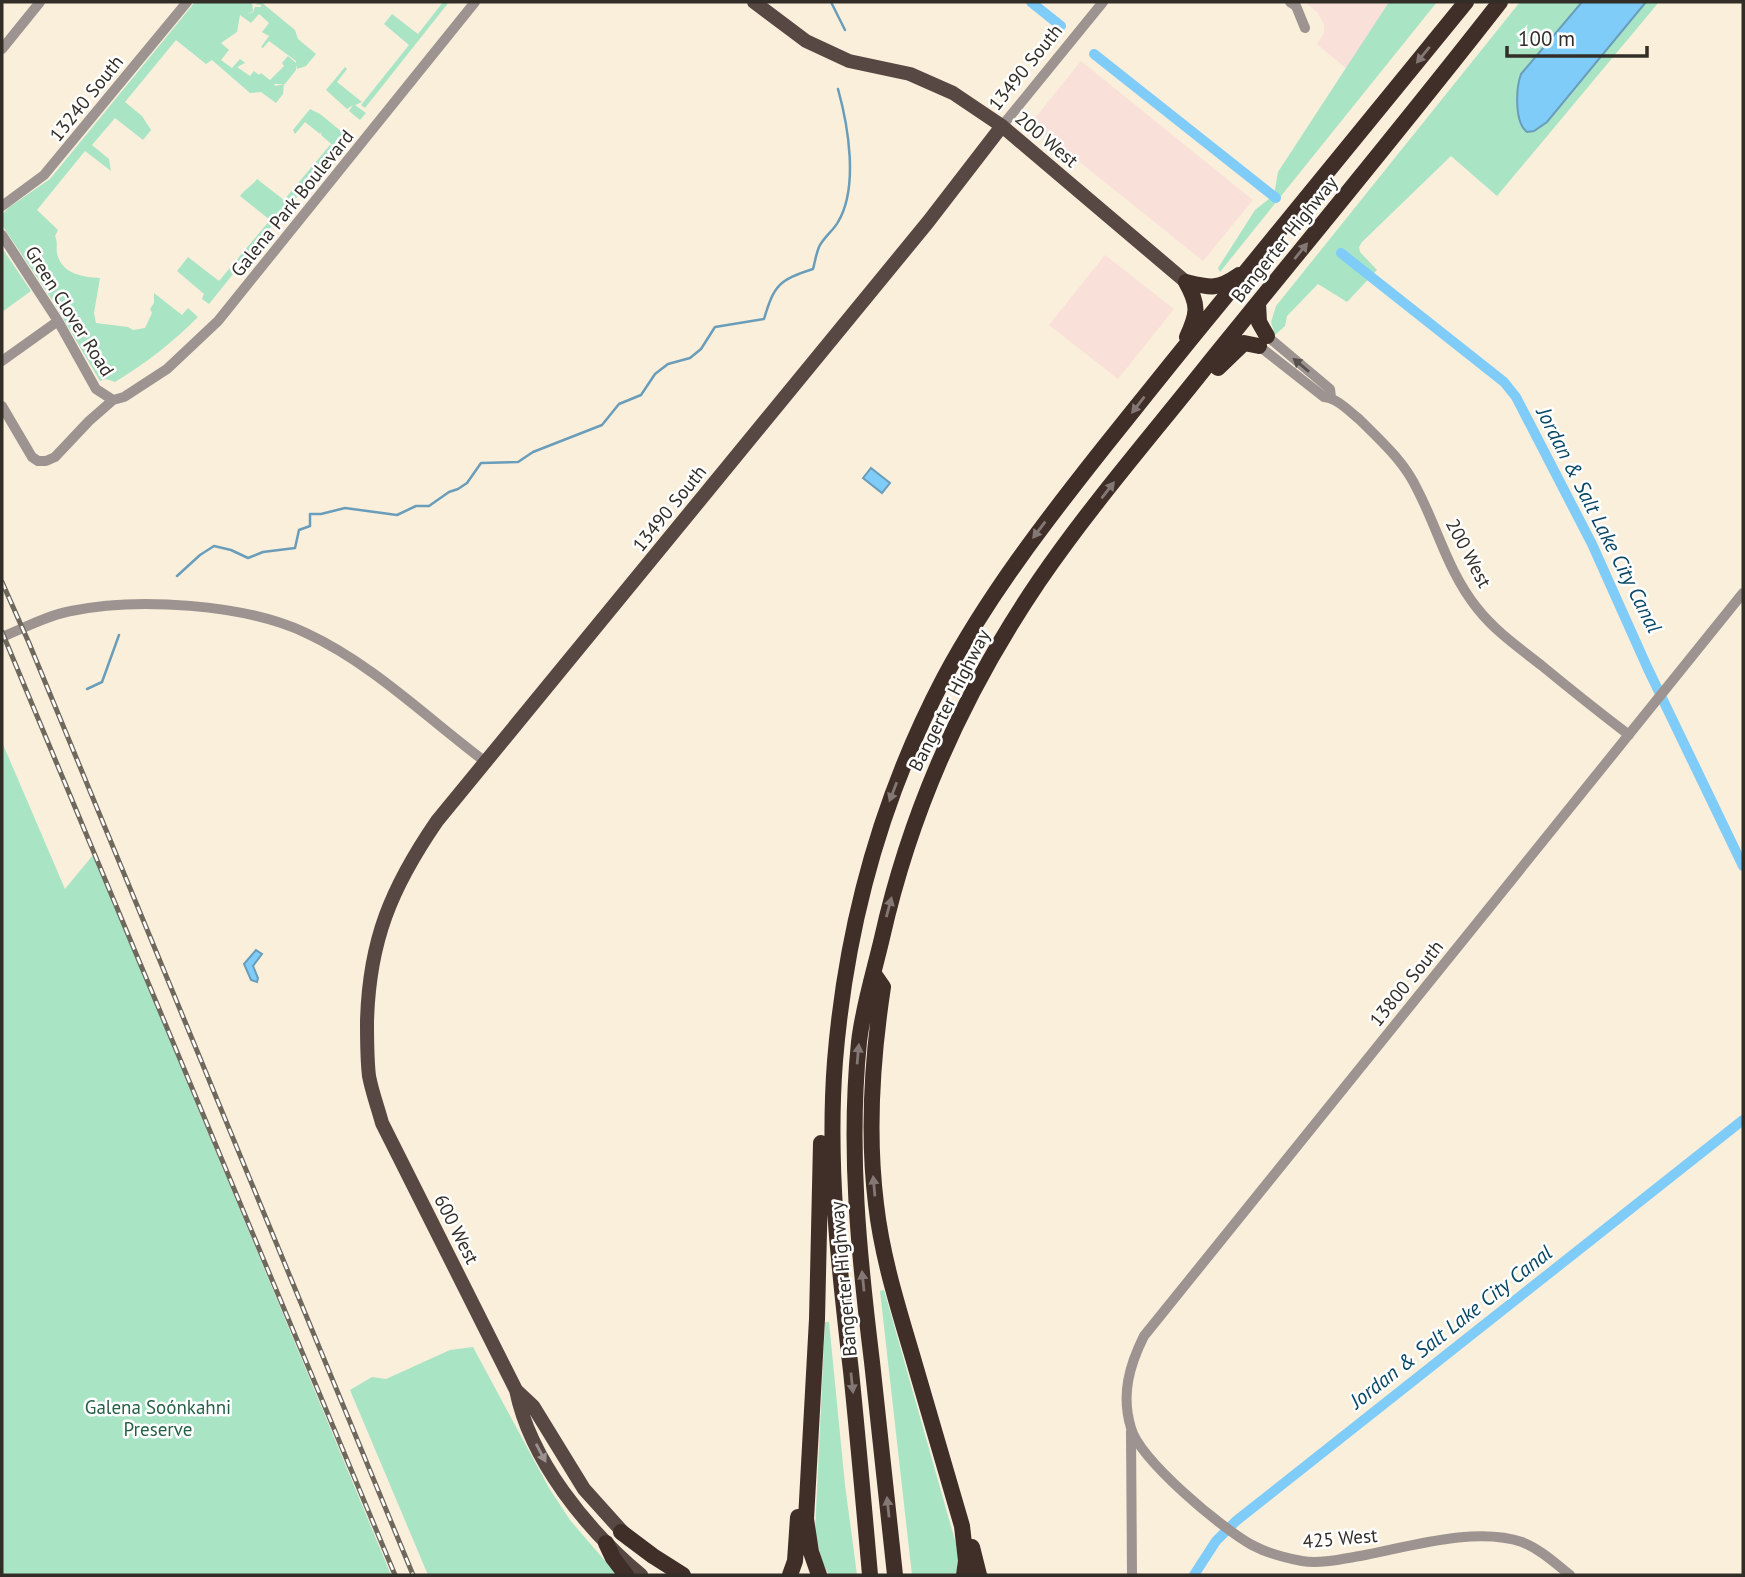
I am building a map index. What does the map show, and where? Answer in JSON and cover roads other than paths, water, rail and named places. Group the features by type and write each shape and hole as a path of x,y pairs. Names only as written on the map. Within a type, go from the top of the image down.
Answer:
{"highway":[{"name":"Bangerter Highway","path":"870,1575 835,1224 832,1156 838,1035 860,901 881,824 907,757 944,679 974,626 1025,549 1180,352 1466,2"},
{"name":"Bangerter Highway","path":"895,1575 859,1242 855,1105 860,1036 874,974 904,856 928,786 974,688 1002,639 1077,528 1390,143 1500,2"},
{"path":"1390,143 1409,132 1511,2"},
{"path":"1186,282 1209,288 1218,287 1250,267"},
{"path":"1180,352 1197,310 1194,296 1186,282"},
{"path":"1172,410 1187,407 1226,358 1244,343 1263,341 1258,303"},
{"path":"820,1575 806,1529 820,1253 824,1068 845,930 860,901"},
{"path":"874,974 883,987 873,1063 870,1116 879,1228 889,1278 962,1526 966,1560 964,1575"},
{"path":"790,1575 795,1561 800,1494 810,1452"},
{"path":"962,1526 969,1535 979,1575"},
{"path":"621,1532 683,1575"},
{"path":"606,1543 626,1575"}],"main road":[{"name":"200 West","path":"754,2 806,41 849,61 910,74 942,87 1002,126 1186,282"},
{"name":"13490 South","path":"371,1082 367,1034 372,963 393,895 412,858 437,821 928,222 1002,126"},
{"name":"600 West","path":"371,1082 382,1123 516,1390 525,1419 554,1475 588,1525 641,1575"},
{"name":"600 West","path":"516,1390 533,1406 584,1489 621,1532 673,1575"}],"street":[{"path":"2,48 40,2"},
{"name":"13240 South","path":"2,206 44,175 186,2"},
{"name":"Galena Park Boulevard","path":"2,406 27,450 38,461 46,461 55,457 113,400 124,397 167,369 194,346 218,321 475,2"},
{"name":"13490 South","path":"1002,126 1103,2"},
{"path":"1290,2 1296,6 1305,28"},
{"name":"Green Clover Road","path":"2,235 58,321 96,389 113,400"},
{"path":"2,361 58,321"},
{"name":"200 West","path":"1263,341 1324,397 1331,397 1354,415 1401,463 1417,488 1444,554 1460,584 1499,632 1629,736"},
{"name":"13800 South","path":"1127,1408 1126,1384 1131,1362 1144,1336 1743,593"},
{"path":"2,637 70,611 111,606 222,610 265,617 306,632 367,669 487,763"},
{"name":"425 West","path":"1127,1408 1131,1429 1143,1451 1159,1469 1237,1535 1275,1555 1305,1562 1340,1559 1472,1536 1496,1536 1524,1543 1547,1556 1570,1575"},
{"path":"1131,1429 1132,1575"}],"water":[{"path":"1582,2 1646,2 1547,122 1534,131 1527,132 1518,113 1517,96 1521,74"},
{"path":"871,468 890,483 882,493 863,478"},
{"path":"256,950 262,954 253,966 257,982 251,980 244,964"}],"waterway":[{"path":"831,2 845,30"},
{"name":"Jordan & Salt Lake City Canal","path":"1031,2 1061,26"},
{"name":"Jordan & Salt Lake City Canal","path":"1094,54 1276,198"},
{"path":"177,576 214,546 248,558 263,552 295,548 299,530 310,526 310,514 345,508 397,515 416,506 429,506 467,483 481,463 518,462 533,452 602,425 619,404 641,395 655,374 668,364 690,358 701,349 715,327 764,319 771,298 780,285 813,269 819,247 836,225 844,208 848,192 850,156 838,89"},
{"name":"Jordan & Salt Lake City Canal","path":"1341,253 1504,382 1516,397 1592,544 1648,669 1743,866"},
{"path":"87,689 102,682 119,635"},
{"name":"Jordan & Salt Lake City Canal","path":"1194,1575 1216,1541 1236,1521 1743,1120"}],"railway":[{"path":"2,582 413,1575"},
{"path":"2,632 395,1575"}],"park label":[{"name":"Galena Soónkahni Preserve","path":"158,1418"}]}
